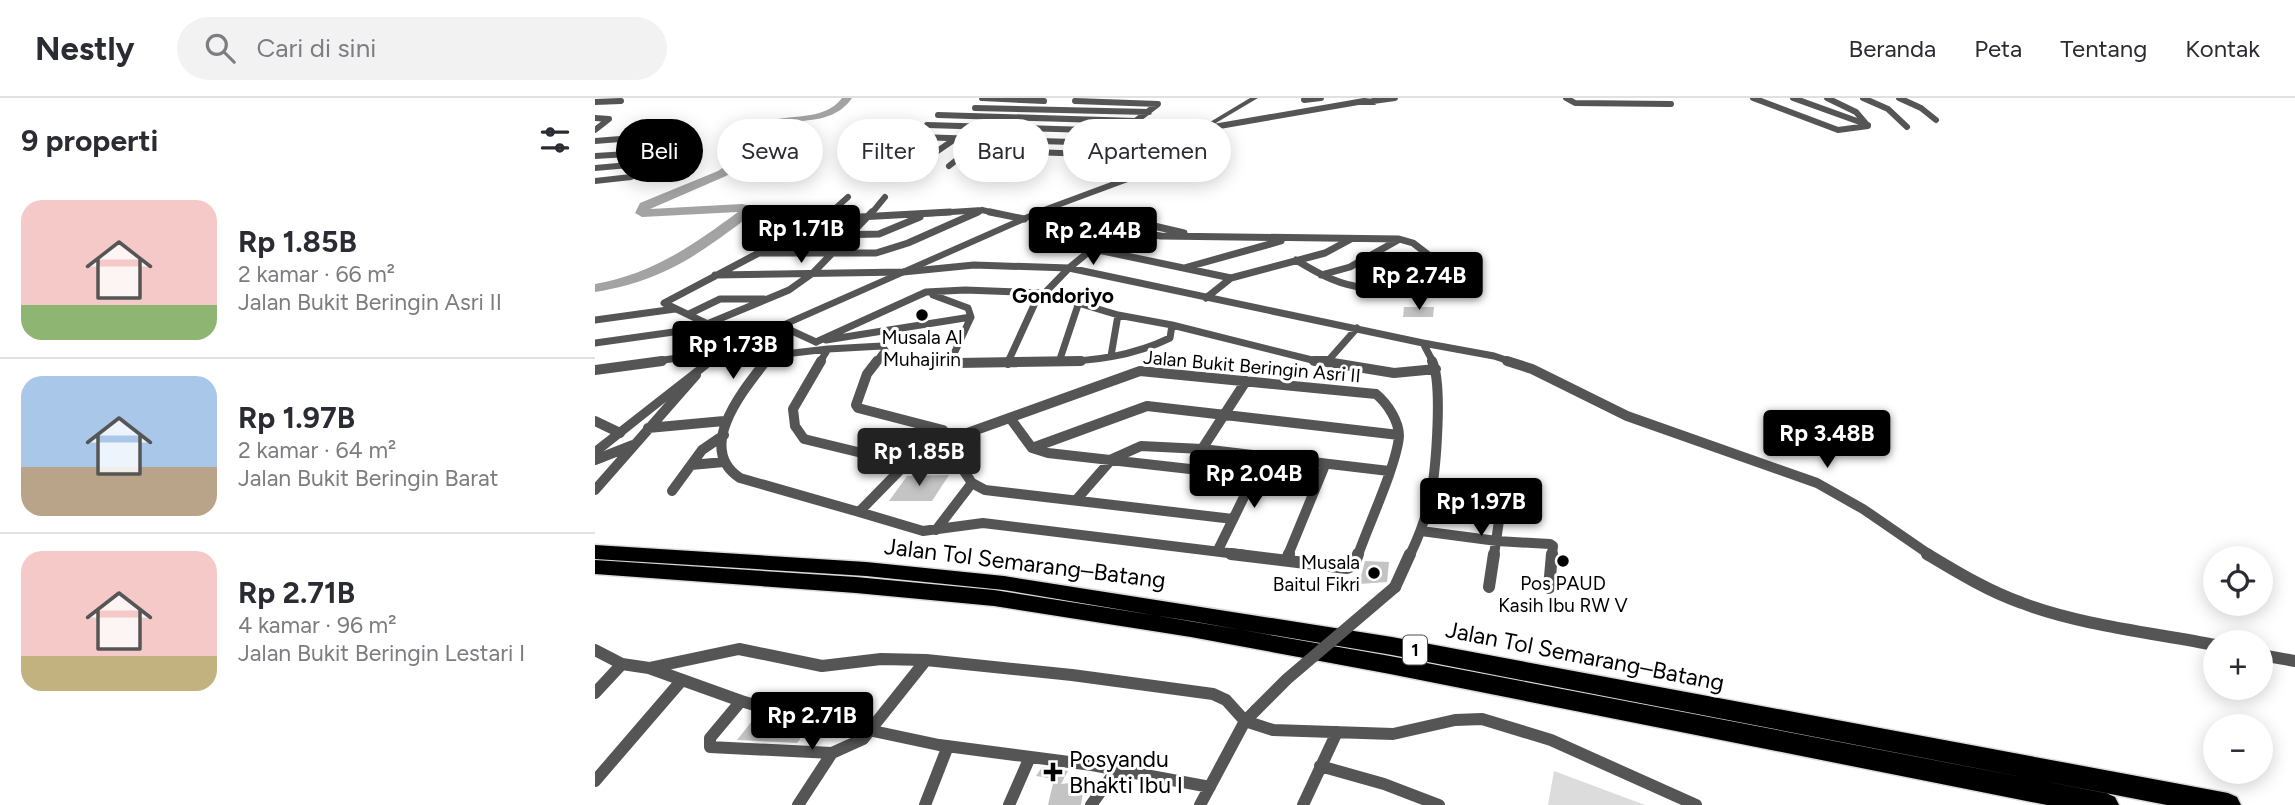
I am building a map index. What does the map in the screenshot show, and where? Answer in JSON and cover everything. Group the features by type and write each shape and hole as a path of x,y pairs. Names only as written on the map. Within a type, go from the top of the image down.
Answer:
{"highway":[{"name":"Jalan Tol Semarang–Batang","path":"595,552 866,569 1005,583 1392,646 2228,805"},
{"name":"Jalan Tol Semarang–Batang","path":"595,567 843,584 994,598 1191,629 1390,665 2106,805"}],"street":[{"path":"1220,119 1255,98"},
{"path":"1303,99 1321,98"},
{"path":"1231,124 1362,101 1395,98"},
{"path":"1566,98 1575,103 1671,104"},
{"path":"1753,98 1838,130 1868,125"},
{"path":"1793,98 1868,125"},
{"path":"1827,98 1856,112 1868,125"},
{"path":"1863,98 1888,109 1906,127"},
{"path":"1899,98 1921,108 1936,120"},
{"path":"982,99 1044,101"},
{"path":"1014,109 1027,99"},
{"path":"1303,99 1313,109"},
{"path":"595,102 621,101"},
{"path":"1075,101 1158,104 1139,119"},
{"path":"1231,125 1362,101"},
{"path":"975,108 1150,112"},
{"path":"1909,108 1921,108"},
{"path":"1888,109 1896,109"},
{"path":"938,115 1042,119 1056,110"},
{"path":"595,118 609,118 596,129"},
{"path":"595,139 615,121"},
{"path":"595,139 616,138"},
{"path":"595,156 616,154"},
{"path":"949,166 953,163"},
{"path":"595,169 616,167"},
{"path":"595,181 616,179"},
{"path":"595,452 710,360 743,341 1024,219 1119,182"},
{"path":"743,341 664,303 823,219 848,197"},
{"path":"595,343 687,331 712,324 793,288 813,273 852,235 885,197"},
{"path":"823,219 982,210 1024,219"},
{"path":"756,253 832,254 888,250 982,210"},
{"path":"789,236 887,232 927,214"},
{"path":"1038,240 1038,243 1042,244 1052,243 1081,220 1163,227 1194,237"},
{"path":"1008,363 1035,303 1069,268 1125,222"},
{"path":"1115,230 1154,236 1399,239 1429,253 1427,260 1411,271 1371,288 1343,287 1296,260"},
{"path":"1183,269 1291,237"},
{"path":"1206,298 1230,278 1334,249 1352,239"},
{"path":"1321,275 1350,267 1399,239"},
{"path":"1093,249 1230,278"},
{"path":"715,275 903,272 974,265 1069,268 1494,356 1532,369 1627,416 1817,483 1863,509 1929,555 1992,591 2023,604 2057,614 2203,643"},
{"path":"816,341 926,292 965,290 1045,293 1118,314 1327,362 1394,373 1436,369"},
{"path":"926,292 968,308 971,317 952,358 957,363 1059,362 1111,356 1160,345 1170,338 1173,325"},
{"path":"689,314 712,301 725,298 768,299"},
{"path":"1059,362 1079,302"},
{"path":"595,320 676,309"},
{"path":"1111,356 1118,314"},
{"path":"779,325 816,341 971,317"},
{"path":"1327,362 1357,328"},
{"path":"1200,805 1245,721 1287,679 1395,587 1421,531 1431,494 1437,420 1436,369 1423,343"},
{"path":"1032,448 1147,406 1399,435 1389,471 1353,565 1347,568 983,523 923,531 733,475 724,462 724,421 767,359 776,355 882,345 885,350 860,389 856,405 858,408 943,430 950,438 949,449 972,484 985,489 1233,519"},
{"path":"828,349 793,410 793,421 798,434 804,439 866,454 902,468"},
{"path":"595,370 722,352"},
{"path":"595,490 710,360"},
{"name":"Jalan Bukit Beringin Asri II","path":"858,513 902,468 926,449 950,438 1140,371 1380,396 1394,418 1399,435"},
{"path":"1202,449 1247,381"},
{"path":"1010,418 1032,448 1048,453 1252,477"},
{"path":"595,421 621,433"},
{"path":"648,428 724,421"},
{"path":"673,491 706,446 724,435"},
{"path":"595,460 633,445"},
{"path":"1077,499 1109,460 1141,446 1202,449 1389,471"},
{"path":"1218,550 1264,456"},
{"path":"691,465 724,462"},
{"path":"1287,559 1325,465"},
{"path":"936,530 972,484"},
{"path":"1489,587 1503,493"},
{"path":"1421,531 1552,545 1549,588"},
{"path":"649,668 739,649 822,666 881,659 926,660 1072,675 1213,695 1226,700 1245,721 1272,730 1393,734 1455,720 1482,719 1551,740 1696,805"},
{"path":"595,650 622,664 649,668 741,701 805,720 840,724 868,732 948,746 1092,765 1115,772 1210,787"},
{"path":"2273,657 2295,662"},
{"path":"741,701 711,738 710,747 832,753 859,743 926,660"},
{"path":"595,693 622,664"},
{"path":"595,781 682,680"},
{"path":"1303,805 1337,732"},
{"path":"925,805 948,746"},
{"path":"798,805 832,753"},
{"path":"1009,805 1030,757"},
{"path":"1320,766 1384,784 1439,805"},
{"path":"1091,805 1115,772"}],"shaded area":[{"path":"1554,771 1645,805 1548,805"}],"building":[{"path":"1404,307 1434,307 1433,317 1403,317"},
{"path":"949,475 932,501 889,501 907,476"},
{"name":"Musala Baitul Fikri","path":"1365,561 1389,562 1387,582 1359,584"},
{"path":"752,721 788,724 808,729 797,743 737,740"},
{"path":"1042,767 1068,771 1061,784 1085,781 1081,805 1048,805 1054,779 1036,776"}],"waterway":[{"path":"595,288 619,284 658,271 692,252 745,213 742,208 642,213 645,206 722,173 748,157 755,149 743,145 749,135 759,127 836,111 847,98"}],"place":[{"name":"Musala Al Muhajirin","path":"922,315"},
{"name":"Pos PAUD Kasih Ibu RW V","path":"1563,561"},
{"name":"Musala Baitul Fikri","path":"1374,573"},
{"name":"Posyandu Bhakti Ibu I","path":"1053,772"}],"district":[{"name":"Gondoriyo","path":"1063,296"}]}
